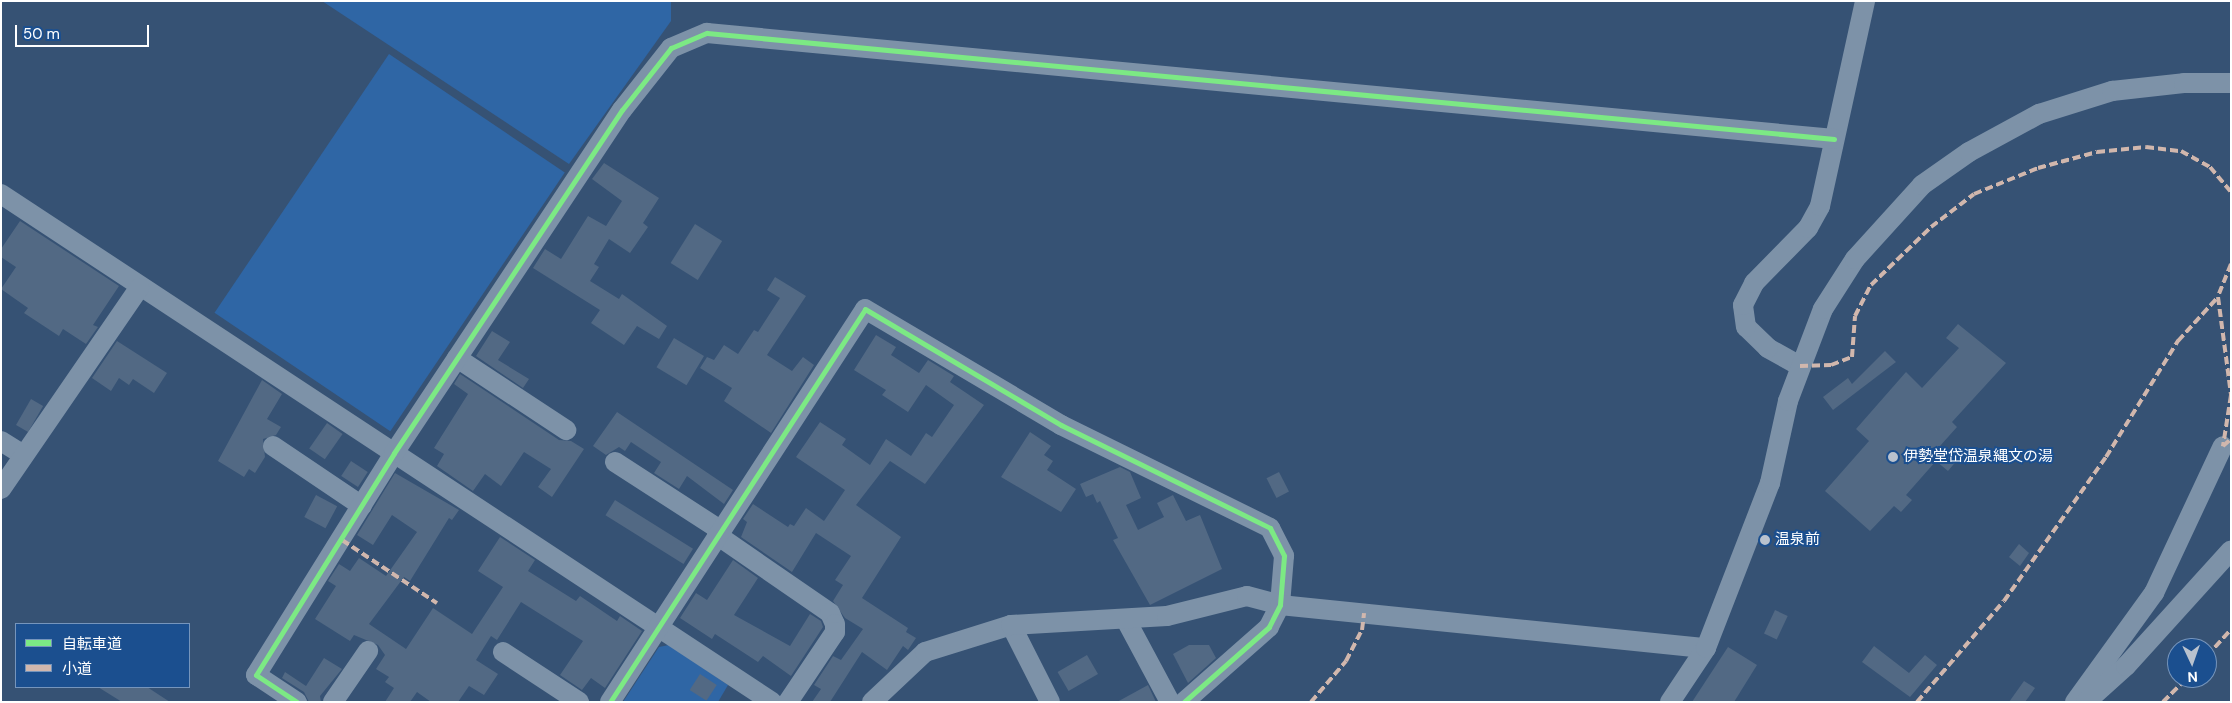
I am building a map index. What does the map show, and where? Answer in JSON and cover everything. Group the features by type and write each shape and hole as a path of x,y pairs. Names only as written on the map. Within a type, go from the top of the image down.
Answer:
{"street":[{"path":"1800,366 1768,348 1746,327 1743,305 1754,283 1808,228 1820,206 1865,1"},
{"path":"297,702 256,675 394,453 622,110 671,48 706,33 1834,140"},
{"path":"1670,702 1706,648 1770,483 1800,366 1823,309 1855,259 1922,184 1969,152 2039,114 2112,91 2184,83 2231,83"},
{"path":"1,194 139,288 772,702"},
{"path":"1,489 139,288"},
{"path":"610,702 864,310 1061,425 1270,528 1284,556 1280,605 1269,627 1184,702"},
{"path":"457,358 566,430"},
{"path":"1,441 23,455"},
{"path":"273,446 362,506"},
{"path":"2075,702 2154,593 2223,446"},
{"path":"615,462 719,533 830,613 835,624 835,632 788,702"},
{"path":"2086,702 2126,666 2231,550"},
{"path":"872,702 925,652 1010,625 1126,620 1167,616 1247,596 1280,605 1706,648"},
{"path":"1126,620 1170,702"},
{"path":"1010,625 1050,702"},
{"path":"334,702 368,651"},
{"path":"503,652 579,702"}],"shaded area":[{"path":"322,1 671,1 671,21 569,164"},
{"path":"389,54 565,173 390,431 215,313"},
{"path":"669,645 728,685 718,702 623,702 659,647"}],"building":[{"path":"604,163 659,198 643,223 648,227 630,253 609,239 594,264 599,267 590,281 619,299 622,294 667,326 659,339 637,326 624,345 591,323 600,310 533,268 545,249 561,259 588,216 606,226 622,201 592,179"},
{"path":"20,221 119,286 93,325 98,327 86,344 63,329 59,336 24,313 28,308 1,289 16,267 1,257 1,249"},
{"path":"695,224 722,241 698,280 671,263"},
{"path":"775,277 806,296 767,355 792,371 803,357 814,365 771,433 724,401 732,388 700,368 707,357 714,360 724,345 738,354 754,330 758,332 780,298 767,290"},
{"name":"伊勢堂岱温泉縄文の湯","path":"1958,324 2006,363 1952,422 1957,427 1940,446 1958,459 1948,471 1936,461 1906,495 1912,500 1901,512 1894,506 1870,531 1825,491 1869,441 1856,429 1906,372 1922,388 1959,348 1946,338"},
{"path":"492,331 510,342 498,360 529,379 523,388 476,356"},
{"path":"876,335 896,347 891,355 919,373 928,360 954,376 950,382 984,405 925,484 890,461 856,505 901,537 862,598 908,628 906,632 916,638 908,650 903,646 887,670 862,652 830,702 812,702 821,689 814,685 833,656 841,660 863,629 845,618 833,601 843,585 835,580 851,556 816,533 792,572 741,537 747,522 743,519 753,504 788,527 790,524 794,526 806,508 824,521 845,490 796,457 820,422 846,439 842,445 870,465 886,439 911,456 926,433 932,437 954,405 926,385 908,412 882,395 886,390 854,370"},
{"path":"674,338 704,356 686,385 656,367"},
{"path":"117,341 167,373 154,393 133,379 129,385 119,378 111,391 92,378"},
{"path":"1885,351 1896,362 1833,410 1823,397 1848,378 1852,384"},
{"path":"460,374 559,440 571,441 584,449 552,497 538,487 551,469 524,452 501,486 485,474 473,491 437,466 444,454 434,448 468,394 454,384"},
{"path":"262,380 282,394 267,419 281,427 276,435 263,439 265,457 255,473 249,469 244,477 218,461"},
{"path":"31,399 43,406 28,432 16,425"},
{"path":"617,412 733,490 724,504 687,476 679,489 654,473 661,462 631,442 625,451 619,447 606,455 593,446"},
{"path":"327,423 343,434 325,459 309,448"},
{"path":"1030,432 1051,446 1044,455 1053,461 1047,470 1076,489 1061,512 1001,477"},
{"path":"351,461 368,472 358,487 341,476"},
{"path":"1120,467 1130,472 1141,498 1126,505 1138,530 1164,517 1157,503 1173,495 1186,521 1200,515 1222,569 1150,605 1113,540 1118,538 1100,501 1097,503 1093,494 1086,497 1080,484"},
{"path":"1279,472 1289,492 1277,498 1267,478"},
{"path":"395,473 459,510 452,520 449,518 410,581 404,577 369,624 406,649 433,608 472,634 503,587 478,571 500,537 535,560 528,571 576,601 580,596 617,621 620,616 642,631 605,688 591,678 582,690 560,675 583,641 521,602 497,640 491,636 476,660 498,674 484,695 469,686 458,702 431,702 417,692 410,702 385,702 394,688 385,682 389,677 376,669 385,655 378,645 354,635 350,641 315,619 336,586 328,581 339,564 350,571 359,558 386,576 417,532 392,515 373,545 357,535"},
{"path":"316,495 337,506 325,528 304,517"},
{"path":"615,500 693,549 683,564 605,515"},
{"path":"2019,544 2029,553 2020,566 2009,557"},
{"path":"733,560 758,578 734,615 790,646 810,614 821,621 823,627 791,676 763,656 758,662 715,634 712,639 680,618 696,593 707,600"},
{"path":"1775,610 1788,616 1777,639 1764,634"},
{"path":"1189,645 1209,645 1216,658 1188,683 1173,654"},
{"path":"1874,646 1909,673 1925,655 1937,665 1910,697 1862,662"},
{"path":"1728,647 1757,665 1734,702 1692,702"},
{"path":"1087,655 1098,674 1069,691 1058,672"},
{"path":"324,658 342,669 320,696 321,702 309,702 304,692 282,678 285,672 306,686"},
{"path":"700,674 717,685 706,701 690,690"},
{"path":"2024,681 2035,688 2025,702 2009,702"},
{"path":"1148,685 1156,702 1117,702"},
{"path":"100,688 149,688 170,702 122,702"}],"marked path":[{"path":"1800,366 1831,365 1852,357 1855,316 1871,285 1931,227 1974,194 2038,168 2097,152 2146,147 2181,151 2210,167 2231,192"},
{"path":"2231,264 2218,297 2231,395 2223,446 2231,439"},
{"path":"1917,702 2004,601 2106,457 2178,341 2218,297"},
{"path":"342,540 437,603"},
{"path":"1311,702 1346,661 1362,630 1364,613"},
{"path":"2217,645 2231,629"},
{"path":"2163,702 2177,688"}],"cycle path":[{"path":"297,702 256,675 394,453 622,110 671,48 707,33 1834,139"},
{"path":"610,702 865,309 1061,425 1270,528 1284,556 1280,605 1269,627 1184,702"}],"place":[{"name":"伊勢堂岱温泉縄文の湯","path":"1893,457"},
{"name":"温泉前","path":"1765,540"}]}
